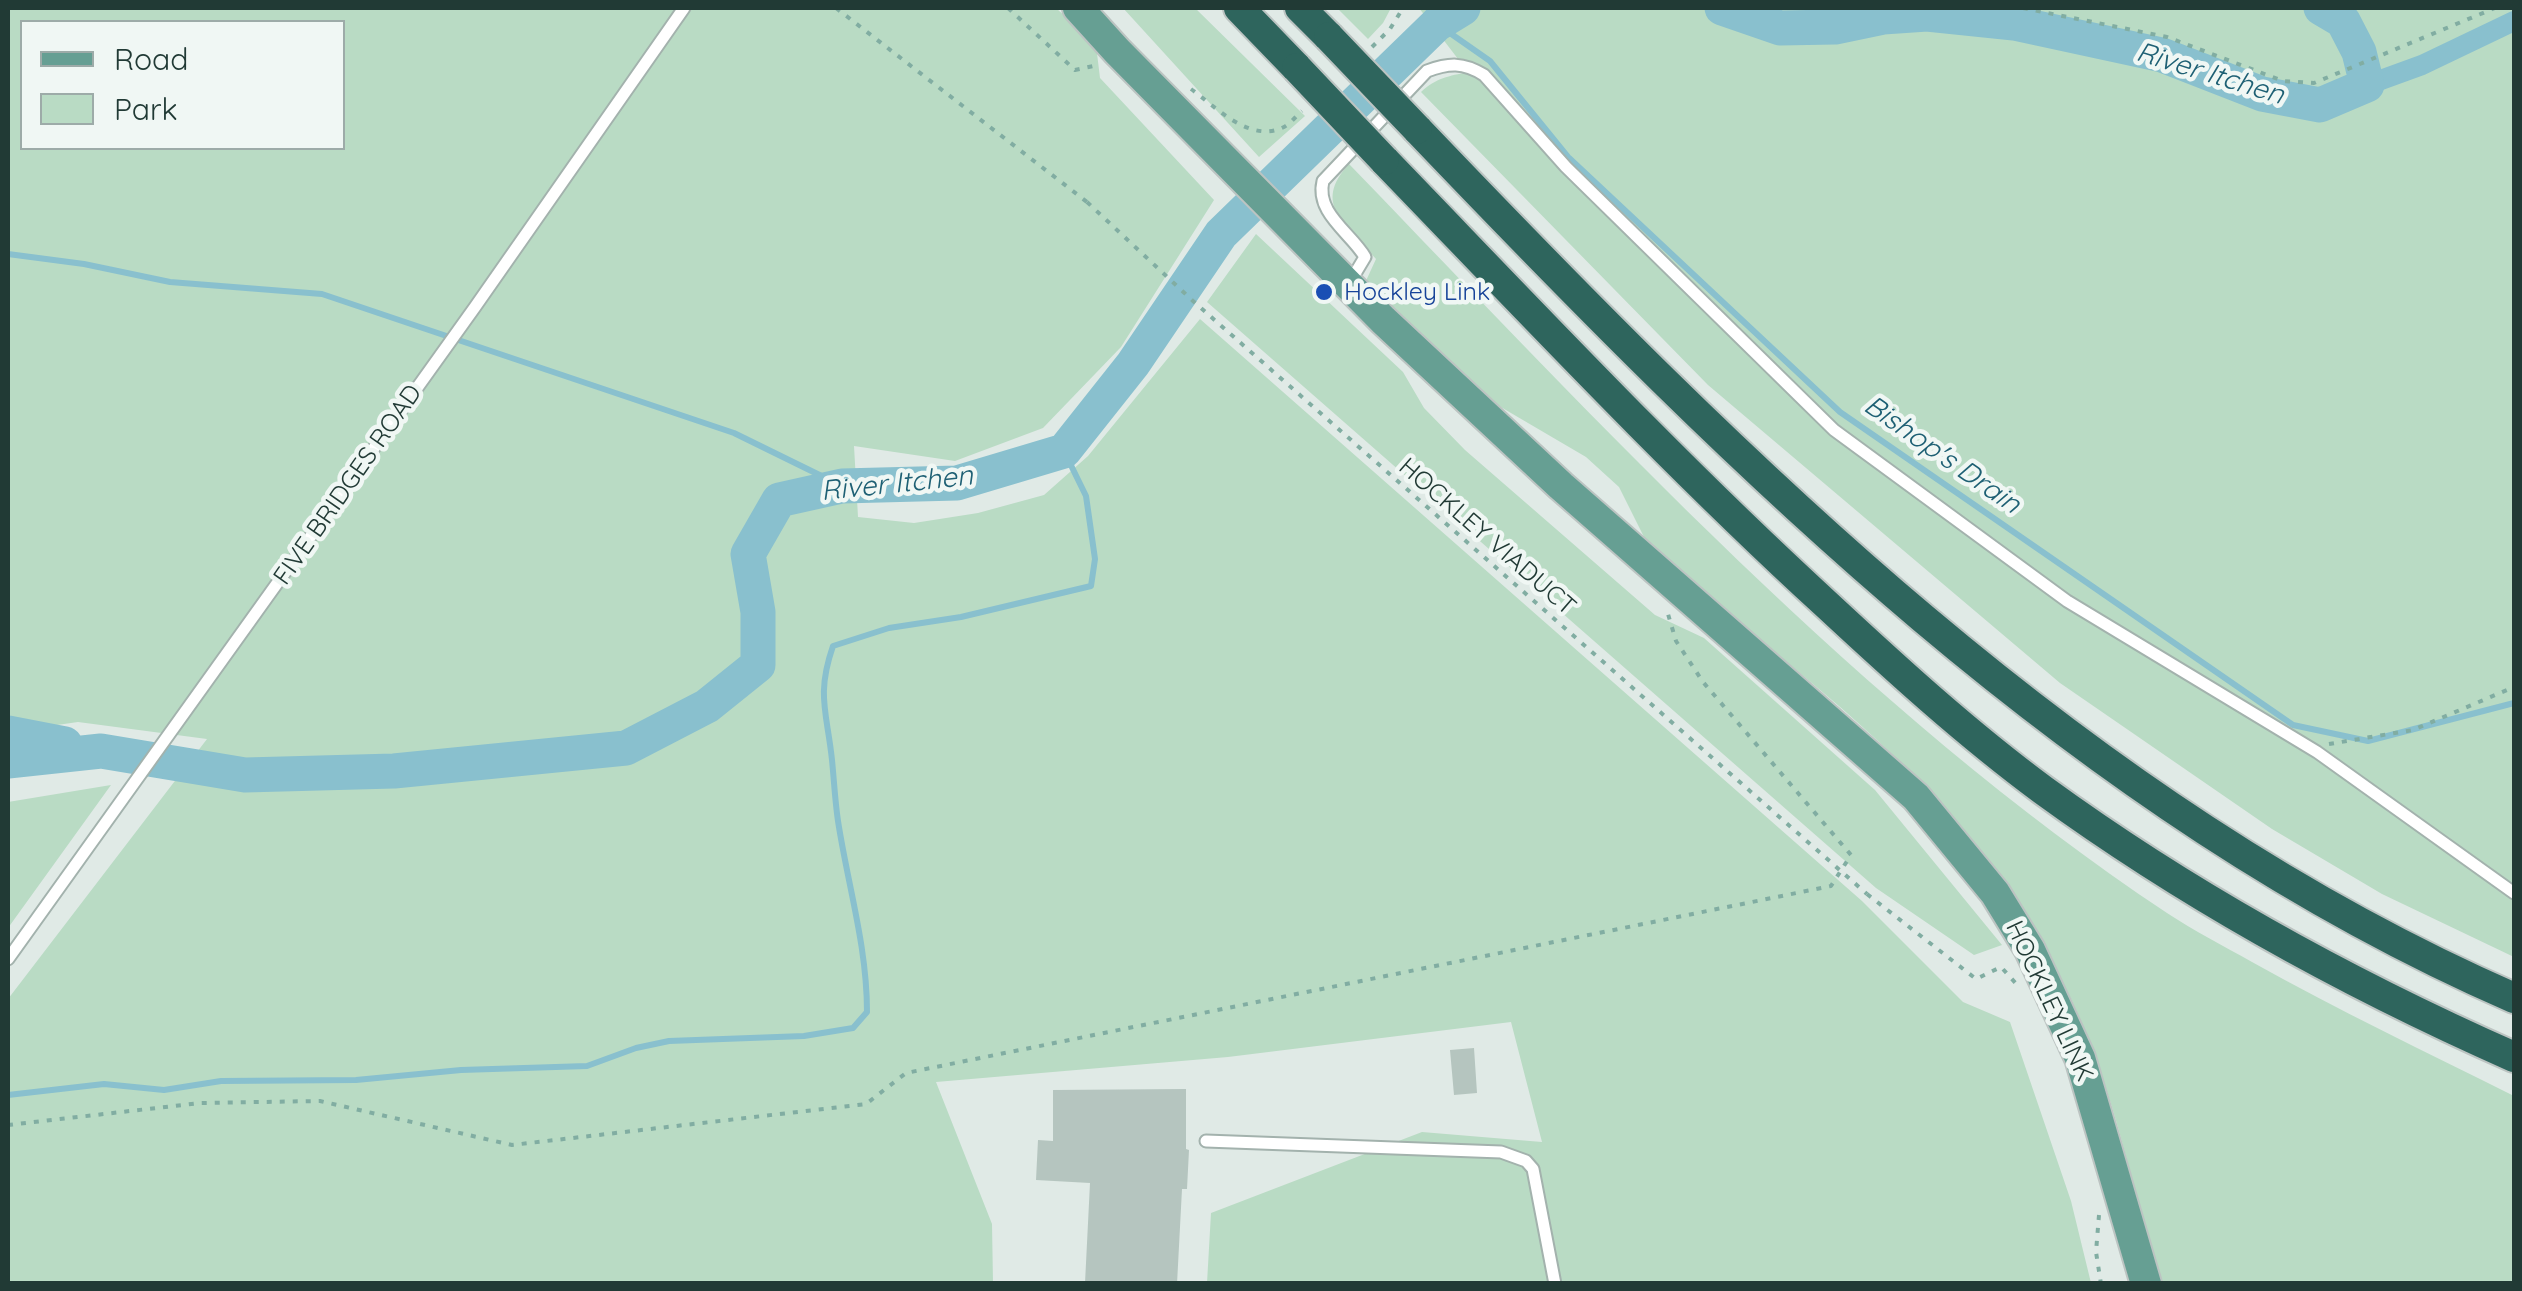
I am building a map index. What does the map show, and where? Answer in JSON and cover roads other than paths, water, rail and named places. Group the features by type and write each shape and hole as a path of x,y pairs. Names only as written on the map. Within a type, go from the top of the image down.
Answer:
{"highway":[{"path":"1239,8 1760,543 1933,703 2043,790 2171,877 2308,956 2514,1058"},
{"path":"1300,8 1628,346 1816,524 2067,734 2192,823 2289,883 2434,962 2514,998"}],"main road":[{"name":"HOCKLEY LINK","path":"1085,12 1348,285 1562,486 1916,797 1996,893 2030,950 2080,1058 2146,1284"}],"lane":[{"name":"FIVE BRIDGES ROAD","path":"8,960 684,8"},
{"path":"1348,285 1365,257 1324,205 1320,192 1323,181 1427,72 1444,65 1467,64 1484,75 1566,167 1834,430 2067,601 2316,752 2514,892"},
{"path":"1206,1141 1501,1152 1526,1160 1533,1170 1556,1284"}],"waterway":[{"name":"River Itchen","path":"8,761 101,751 245,775 394,771 626,748 707,706 758,665 758,612 748,554 779,500 842,486 957,483 1064,451 1133,364 1221,234 1437,24 1463,8"},
{"name":"River Itchen","path":"1722,8 1780,28 1835,27 1883,17 1927,14 2014,23 2162,55 2262,94 2320,105 2367,85 2359,52 2343,21 2321,8"},
{"path":"1877,8 1883,17"},
{"path":"2367,85 2422,65 2514,21"},
{"name":"Bishop's Drain","path":"1437,24 1490,61 1568,157 1840,412 2293,725 2368,741 2514,703"},
{"path":"8,254 84,264 170,282 322,294 734,433 842,486"},
{"path":"8,1095 104,1084 164,1090 221,1081 356,1080 461,1070 587,1066 669,1041 804,1036 853,1028 867,1012 866,988 838,821 824,703 833,646 889,628 961,617 1091,586 1095,559 1086,496 1064,451"},
{"path":"8,733 65,744"}],"place":[{"name":"Hockley Link","path":"1324,292"}]}
